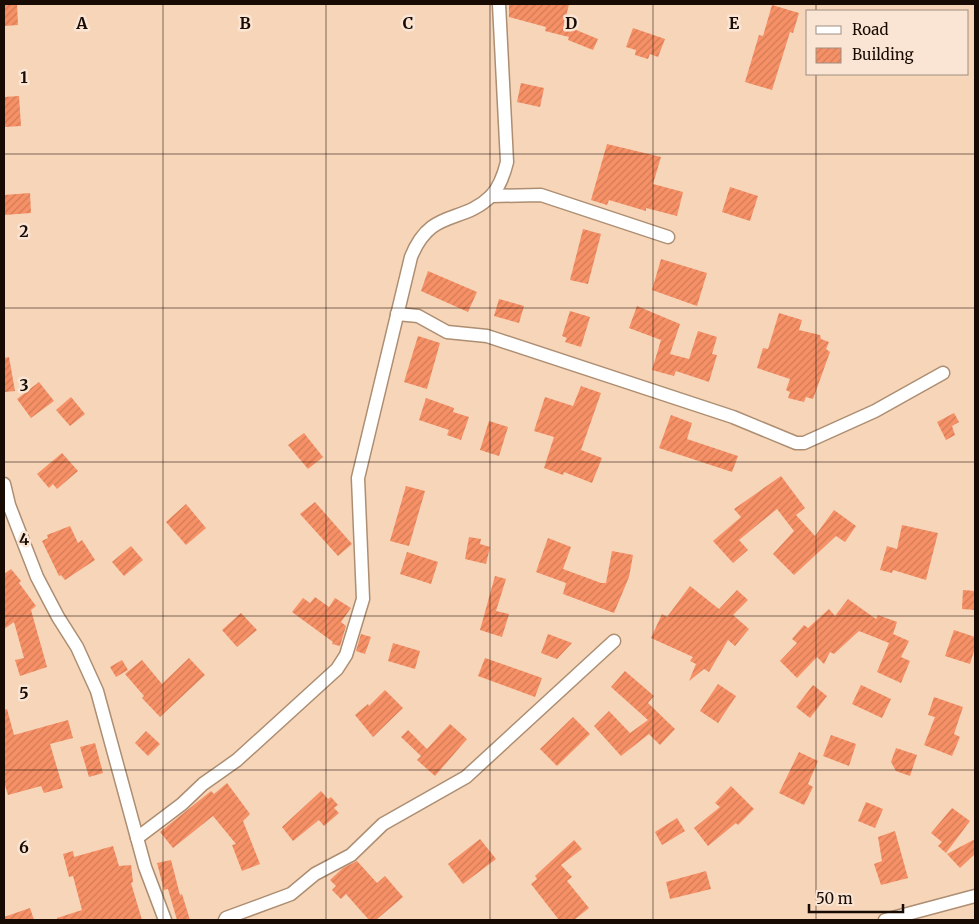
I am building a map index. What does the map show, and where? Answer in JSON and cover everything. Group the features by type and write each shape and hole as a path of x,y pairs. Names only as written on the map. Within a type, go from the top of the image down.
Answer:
{"street":[{"path":"491,196 502,180 507,162 499,4"},
{"path":"137,838 182,804 203,784 237,760 336,669 346,655 363,599 358,478 411,257 417,241 429,228 491,196 541,194 668,237"},
{"path":"397,314 418,316 447,332 487,336 506,342 733,417 796,443 804,443 875,411 943,373"},
{"path":"4,484 9,505 36,577 77,647 97,691 137,838 165,920"},
{"path":"225,920 291,894 315,874 351,855 383,824 466,777 614,640"},
{"path":"885,920 975,896"}],"building":[{"path":"4,4 17,4 18,25 4,26"},
{"path":"509,4 569,4 564,25 598,39 593,50 568,40 569,37 545,31 546,27 509,17"},
{"path":"772,5 799,13 793,33 790,32 772,90 745,82 759,35 763,36"},
{"path":"633,28 665,39 658,57 650,54 648,59 635,55 636,50 626,47"},
{"path":"521,83 544,88 540,107 517,102"},
{"path":"19,96 21,126 4,127 4,97"},
{"path":"607,144 661,157 653,184 683,192 677,216 646,208 646,211 609,200 607,205 591,200"},
{"path":"730,187 758,196 750,221 722,212"},
{"path":"30,193 31,213 4,215 4,195"},
{"path":"583,229 601,234 588,284 570,280"},
{"path":"661,259 707,273 697,306 652,290"},
{"path":"428,271 477,292 468,312 421,291"},
{"path":"499,299 524,306 519,323 494,316"},
{"path":"637,306 680,324 670,354 689,359 698,331 717,337 712,354 717,355 709,382 676,371 674,376 652,370 661,340 629,328"},
{"path":"570,311 590,317 581,347 565,342 567,338 562,336"},
{"path":"779,313 802,320 799,330 820,335 821,339 829,342 826,349 830,352 813,399 806,397 804,402 788,398 790,392 786,390 790,379 757,368 763,348 768,349"},
{"path":"418,336 440,343 427,389 404,382"},
{"path":"9,357 15,391 5,392 4,358"},
{"path":"39,382 54,401 31,418 17,399"},
{"path":"581,386 601,393 581,450 602,458 592,483 564,472 563,475 544,468 554,437 534,431 545,397 573,406"},
{"path":"71,397 85,414 70,426 56,410"},
{"path":"426,398 454,408 453,412 469,417 461,440 447,435 449,430 419,420"},
{"path":"954,413 959,422 952,426 955,435 946,440 937,422"},
{"path":"671,415 692,423 687,439 738,456 732,472 659,448"},
{"path":"489,421 508,427 499,456 480,450"},
{"path":"304,433 323,457 308,469 288,445"},
{"path":"62,453 78,471 57,489 53,484 49,488 37,474"},
{"path":"781,476 805,508 796,515 815,536 834,510 856,526 845,542 836,536 794,575 773,554 794,531 777,509 739,540 748,550 733,563 713,541 741,517 734,509"},
{"path":"406,486 425,491 409,546 390,541"},
{"path":"315,502 352,544 338,556 300,514"},
{"path":"186,504 206,528 186,545 166,522"},
{"path":"902,525 938,533 926,580 893,570 892,573 880,570 887,546 897,549"},
{"path":"70,526 78,543 82,540 95,560 65,580 61,575 59,576 42,541 48,538 47,535"},
{"path":"469,537 481,539 480,544 490,547 486,564 465,559"},
{"path":"548,538 571,547 563,569 601,583 606,583 612,551 633,555 629,577 614,613 563,594 566,583 536,572"},
{"path":"131,546 143,560 124,576 112,562"},
{"path":"407,552 438,562 431,584 400,574"},
{"path":"11,569 21,581 19,583 36,606 31,610 47,667 20,676 15,660 24,658 14,622 4,629 4,574"},
{"path":"495,576 506,579 496,611 509,614 502,637 480,630"},
{"path":"690,586 719,609 737,590 748,600 733,615 749,629 735,646 728,640 709,672 704,669 689,681 696,664 690,661 693,657 651,638 662,614 667,617"},
{"path":"963,590 975,591 975,610 962,609"},
{"path":"315,597 329,607 335,598 351,608 341,622 346,626 340,646 332,644 333,642 292,612 303,598 310,603"},
{"path":"848,599 876,619 878,615 897,622 893,634 909,641 901,657 910,661 901,683 877,672 889,643 859,631 834,654 830,652 824,664 817,657 797,678 780,661 797,643 792,639 804,625 808,628 829,609 835,616"},
{"path":"241,613 257,630 237,647 222,630"},
{"path":"954,630 975,637 975,648 970,664 945,656"},
{"path":"361,634 371,637 365,654 356,651"},
{"path":"548,634 572,643 557,659 541,653"},
{"path":"393,643 420,651 415,669 388,661"},
{"path":"189,658 205,675 160,717 142,698 144,696 125,674 142,660 162,684"},
{"path":"485,658 542,678 535,697 478,676"},
{"path":"122,660 128,670 116,677 110,667"},
{"path":"625,671 654,696 648,703 675,729 660,745 649,734 621,756 594,726 609,711 630,733 648,720 611,687"},
{"path":"718,684 736,696 718,723 700,711"},
{"path":"813,685 827,696 810,718 796,707"},
{"path":"861,685 891,699 882,718 852,704"},
{"path":"385,690 403,708 373,737 355,715 368,704 369,706"},
{"path":"934,697 963,707 954,734 960,737 952,756 924,745 935,717 928,715"},
{"path":"7,709 14,735 68,720 73,738 50,744 63,788 44,793 41,786 8,795 4,782 4,710"},
{"path":"573,717 590,734 557,766 540,749"},
{"path":"450,724 467,739 435,776 417,760 421,756 401,737 408,730 427,749"},
{"path":"146,731 160,744 148,756 135,743"},
{"path":"831,735 856,744 849,766 823,756"},
{"path":"95,743 103,773 89,777 80,747"},
{"path":"896,748 917,755 910,776 896,771 891,762"},
{"path":"799,752 818,761 808,784 813,787 804,805 779,793"},
{"path":"227,783 250,814 243,821 260,864 242,871 232,845 236,844 213,816 173,848 160,832 211,791 214,794"},
{"path":"731,786 754,809 738,825 736,823 708,846 694,828 720,807 715,803"},
{"path":"321,791 328,799 331,797 338,805 334,808 339,813 324,826 319,820 293,841 282,827"},
{"path":"866,802 883,809 875,828 858,821"},
{"path":"952,808 970,821 946,853 938,846 942,842 931,833"},
{"path":"677,818 685,831 662,845 655,832"},
{"path":"895,831 908,878 881,885 874,864 882,861 878,837"},
{"path":"480,839 496,859 463,884 448,864"},
{"path":"975,839 975,854 960,868 947,854"},
{"path":"574,840 582,849 561,865 572,877 567,881 589,908 574,920 559,920 531,884 537,879 535,876"},
{"path":"113,846 119,866 131,865 133,882 131,883 142,920 57,920 57,918 82,910 73,876 69,877 63,854 73,851 74,857"},
{"path":"171,860 180,895 182,894 190,920 177,920 168,889 164,890 157,863"},
{"path":"357,861 377,883 385,876 403,897 376,920 369,920 346,894 341,899 332,890 336,886 330,880 343,868"},
{"path":"706,871 711,889 670,899 666,882"},
{"path":"30,908 34,920 4,920 4,917"}]}
